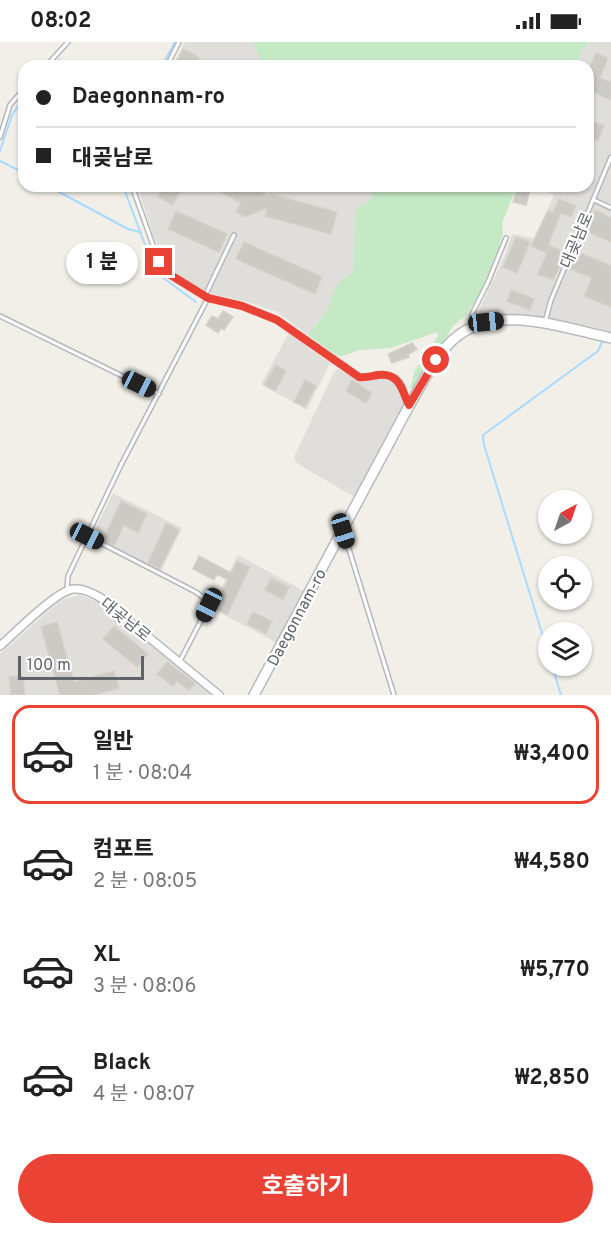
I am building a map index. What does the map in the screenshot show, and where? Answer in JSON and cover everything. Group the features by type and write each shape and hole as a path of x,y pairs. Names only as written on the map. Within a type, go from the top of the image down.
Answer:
{"street":[{"name":"Daegonnam-ro","path":"254,695 409,405 446,346 472,326 504,320 544,324 611,338"},
{"path":"0,646 67,590"},
{"name":"대곶남로","path":"67,590 85,590 101,598 219,695"}],"lane":[{"path":"52,60 68,42"},
{"path":"170,60 179,42"},
{"path":"0,137 10,105 18,96"},
{"name":"대곶남로","path":"544,324 551,300 611,157"},
{"path":"134,192 159,262 169,274 206,297 242,306 277,320 359,377 384,374 394,378 402,385 409,405"},
{"path":"594,200 611,208"},
{"path":"67,590 68,576 121,465 159,394 234,235"},
{"path":"472,326 472,314 506,238"},
{"path":"0,316 159,394"},
{"path":"343,531 394,695"},
{"path":"87,536 196,592 209,602 179,662"}],"shaded area":[{"path":"185,42 253,42 260,58 260,60 175,60"},
{"path":"588,42 611,42 611,333 549,320 506,316 483,317 479,314 512,234 534,238 554,195 549,192 594,192 594,60 578,60"},
{"path":"139,192 373,192 371,199 355,212 353,271 342,279 325,314 308,335 277,312 248,302 211,294 195,286 170,269 153,235"},
{"path":"289,333 330,363 307,410 261,384"},
{"path":"338,369 362,382 386,377 393,380 399,385 406,403 358,493 353,496 303,467 296,462 294,457 333,374"},
{"path":"113,493 182,528 159,575 90,540"},
{"path":"238,555 304,591 277,643 211,608"},
{"path":"79,595 97,601 211,695 0,695 0,654 64,599"}],"green space":[{"path":"253,42 588,42 578,60 260,60"},
{"path":"373,192 515,192 502,223 503,233 497,252 479,295 466,315 453,326 414,389 410,388 415,370 438,336 437,332 391,348 359,350 342,356 337,356 308,335 325,314 338,283 353,271 355,212 371,199"}],"building":[{"path":"183,49 199,57 197,60 178,60"},
{"path":"596,53 608,58 600,78 611,82 611,100 594,93 593,60"},
{"path":"594,122 604,126 598,141 594,139"},
{"path":"161,192 180,192 173,205 158,197"},
{"path":"220,192 260,192 270,197 271,194 337,212 331,234 265,216 267,208 245,217 236,212 241,203"},
{"path":"516,192 529,192 526,205 513,202"},
{"path":"559,199 576,206 571,217 561,213 548,245 567,253 553,280 538,274 547,253 531,246 548,211 553,213"},
{"path":"595,210 611,218 611,242 586,231"},
{"path":"176,211 227,234 219,252 168,229"},
{"path":"516,237 530,242 517,273 503,267"},
{"path":"244,242 322,277 315,294 236,259"},
{"path":"578,252 611,266 611,307 584,296 592,278 568,268"},
{"path":"511,290 534,299 530,310 507,301"},
{"path":"223,311 233,317 224,330 221,328 218,333 206,325 212,316 218,319"},
{"path":"412,343 417,349 408,355 409,357 392,363 388,354"},
{"path":"276,365 286,371 275,391 264,385"},
{"path":"305,380 316,386 305,407 294,402"},
{"path":"352,380 372,393 366,403 346,391"},
{"path":"121,501 147,514 138,533 124,525 114,546 103,540"},
{"path":"166,523 179,530 160,569 148,563"},
{"path":"199,556 231,573 237,561 250,567 227,615 214,608 228,580 217,574 214,580 193,569"},
{"path":"271,578 289,587 283,600 265,590"},
{"path":"253,612 272,621 266,634 247,624"},
{"path":"57,622 74,682 114,671 119,688 93,695 60,695 41,627"},
{"path":"114,626 148,654 137,667 103,639"},
{"path":"167,662 195,683 189,690 177,681 173,686 157,674"},
{"path":"23,676 25,695 11,695 9,677"}],"waterway":[{"path":"165,60 175,42"},
{"path":"0,151 12,115 18,106"},
{"path":"0,161 18,170"},
{"path":"59,192 128,229 140,232"},
{"path":"125,192 153,266 162,277 196,302"},
{"path":"539,622 484,445 483,435 598,351 602,342"},
{"path":"555,676 561,695"}],"route":[{"path":"159,262 169,274 208,298 265,313 359,377 389,375 402,385 409,405 436,360"}]}
